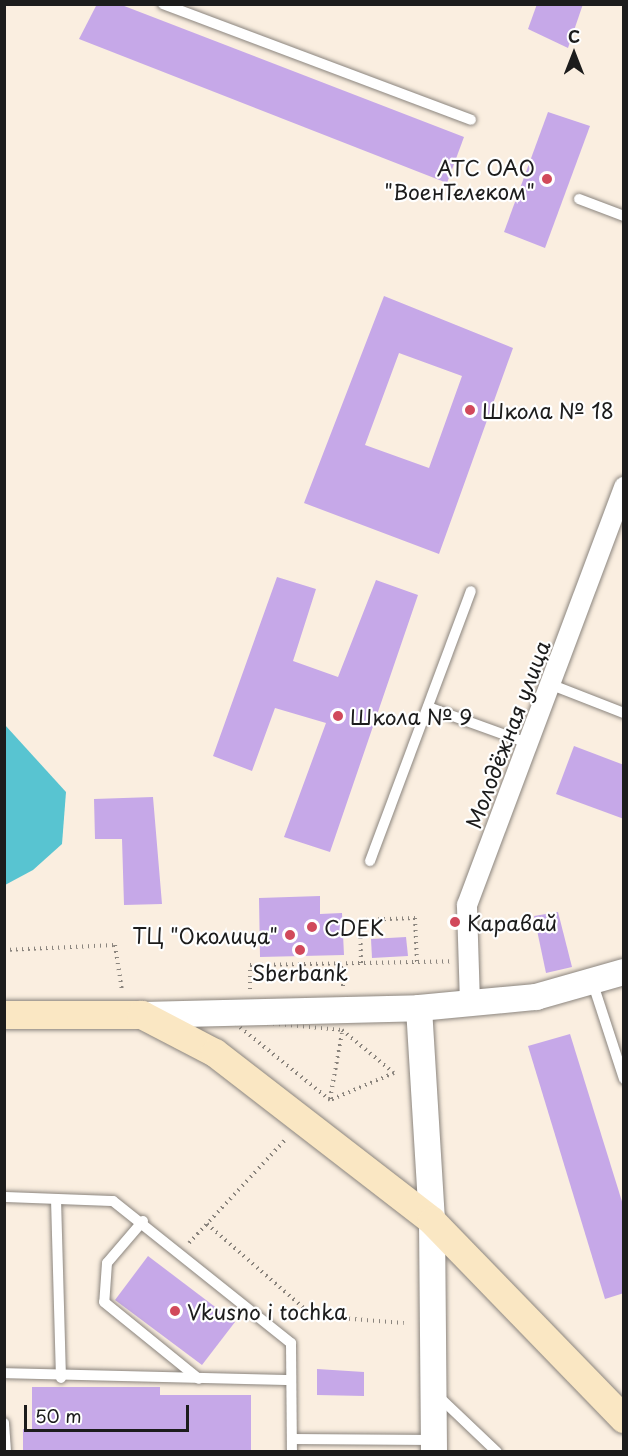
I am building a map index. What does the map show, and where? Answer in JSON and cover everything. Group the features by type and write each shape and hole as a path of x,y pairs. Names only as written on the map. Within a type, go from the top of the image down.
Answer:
{"main road":[{"path":"4,1015 138,1004 215,1053 305,1119 432,1221 624,1419"}],"street":[{"name":"Молодёжная улица","path":"470,1003 466,905 552,686 624,487"},
{"path":"138,1004 419,1008 536,997 624,972"},
{"path":"419,1008 432,1221 434,1446"}],"lane":[{"path":"163,4 471,120"},
{"path":"579,199 624,216"},
{"path":"370,861 471,591"},
{"path":"552,686 624,713"},
{"path":"428,707 530,744"},
{"path":"592,981 624,1079"},
{"path":"4,1197 114,1201 182,1251 291,1343 292,1452"},
{"path":"56,1199 61,1378"},
{"path":"143,1221 107,1263 104,1302 199,1379"},
{"path":"4,1373 61,1378 291,1380"},
{"path":"434,1391 497,1452"},
{"path":"4,1423 6,1452"},
{"path":"292,1439 434,1446"}],"path":[{"path":"361,963 360,920 415,918 417,962"},
{"path":"4,950 115,945 123,994 138,1004"},
{"path":"240,990 251,989 250,965 468,961"},
{"path":"231,1020 342,1030 394,1073 330,1100 231,1020"},
{"path":"330,1100 342,1030"},
{"path":"182,1251 305,1119"},
{"path":"207,1224 314,1316 404,1323"}],"water":[{"path":"5,725 66,792 62,844 33,870 5,885"}],"building":[{"path":"97,4 119,4 464,137 447,183 79,39"},
{"path":"537,4 583,4 568,48 528,29"},
{"name":"АТС ОАО \"ВоенТелеком\"","path":"548,112 590,126 545,248 504,232"},
{"name":"Школа № 18","path":"384,296 513,348 439,554 304,503","holes":["399,353 462,376 429,468 365,445"]},
{"name":"Школа № 9","path":"277,577 316,589 293,661 338,677 376,580 418,595 330,852 284,837 326,723 275,708 252,771 213,756"},
{"path":"574,746 624,765 624,819 556,794"},
{"path":"153,797 162,904 124,905 122,839 95,839 94,799"},
{"name":"ТЦ \"Околица\"","path":"320,896 320,914 342,913 344,955 260,957 259,898"},
{"path":"558,912 572,967 546,973 534,916"},
{"path":"406,937 408,956 372,958 371,939"},
{"path":"570,1034 624,1208 624,1293 605,1299 528,1046"},
{"name":"Vkusno i tochka","path":"148,1256 235,1322 202,1365 115,1300"},
{"path":"317,1369 364,1372 364,1396 317,1395"},
{"path":"32,1387 160,1387 160,1395 251,1395 251,1452 23,1452 23,1429 32,1429"}],"place":[{"name":"АТС ОАО \"ВоенТелеком\"","path":"547,179"},
{"name":"Школа № 18","path":"470,410"},
{"name":"Школа № 9","path":"338,716"},
{"name":"Каравай","path":"455,922"},
{"name":"CDEK","path":"312,927"},
{"name":"ТЦ \"Околица\"","path":"290,935"},
{"name":"Sberbank","path":"300,950"},
{"name":"Vkusno i tochka","path":"175,1311"}]}
